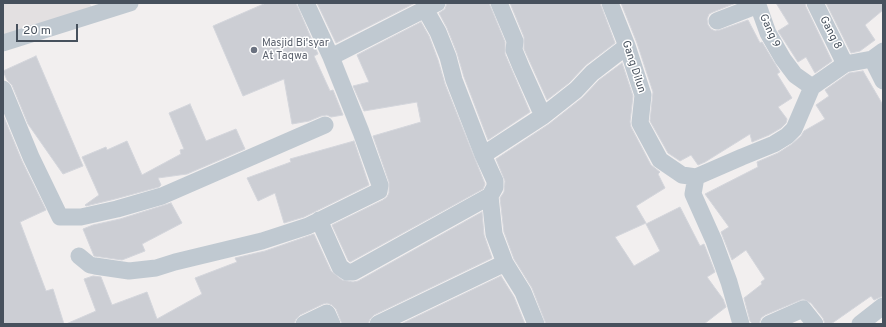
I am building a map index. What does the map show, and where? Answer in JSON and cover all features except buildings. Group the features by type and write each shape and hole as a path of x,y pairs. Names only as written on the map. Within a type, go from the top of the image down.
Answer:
{"street":[{"path":"3,43 130,3"},
{"path":"79,256 95,266 129,271 156,268 262,241 308,226 377,193 380,187 361,132 331,57 306,3"},
{"path":"498,3 515,41 514,50 543,116"},
{"name":"Gang Dilun","path":"610,3 644,95 640,123 658,157 682,175 696,177"},
{"name":"Gang 8","path":"815,3 845,64"},
{"name":"Gang 9","path":"716,21 760,4 768,33 783,59 795,75 812,87"},
{"path":"319,220 340,267 347,272 353,272 490,196 495,187 495,181 483,155 454,80 431,6 331,57"},
{"path":"483,155 543,116 576,90 592,73 627,46"},
{"path":"741,324 729,282 693,194 696,177 774,144 787,136 794,129 812,87 845,64 878,55 883,81"},
{"path":"3,89 31,157 60,217 81,218 162,196 325,125"},
{"path":"490,196 494,234 505,263 523,292 536,324"},
{"path":"378,324 505,263"},
{"path":"860,324 883,306"},
{"path":"769,324 803,309 815,324"},
{"path":"304,324 329,318"}],"shaded area":[{"path":"3,3 89,3 93,9 3,40"}],"place":[{"name":"Masjid Bi'syar At Taqwa","path":"254,50"}]}
